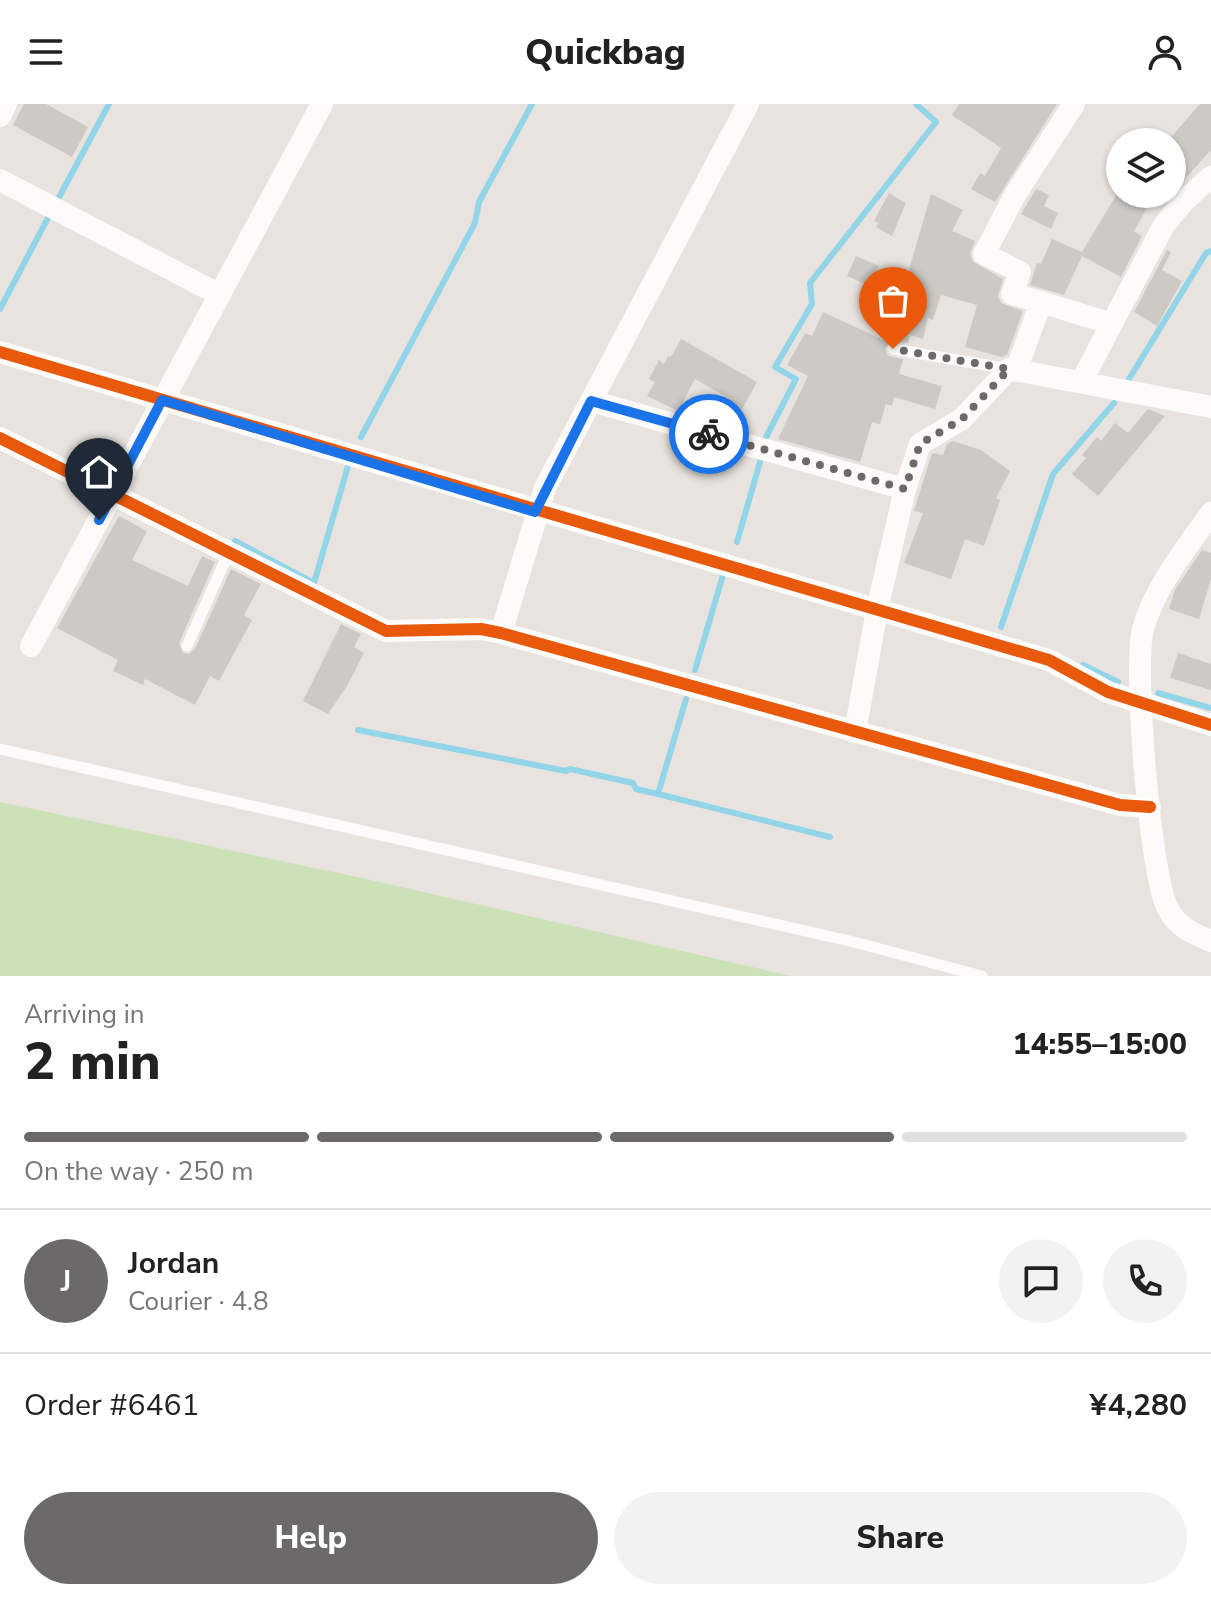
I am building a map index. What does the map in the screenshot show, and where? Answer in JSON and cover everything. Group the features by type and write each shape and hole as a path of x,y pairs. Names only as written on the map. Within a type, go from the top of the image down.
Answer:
{"street":[{"path":"0,116 6,104"},
{"path":"31,646 322,104"},
{"path":"501,633 535,512 748,104"},
{"path":"1074,104 1015,195 984,254 1020,272 1012,294 1112,324"},
{"path":"1081,382 1173,212 1211,177"},
{"path":"0,180 220,295"},
{"path":"855,732 877,610 905,489 920,444 962,419 1012,370 1041,302"},
{"path":"0,352 535,512 1049,660 1108,692 1211,725"},
{"path":"1012,370 1211,407"},
{"path":"591,401 905,489"},
{"path":"0,438 386,631 481,629 501,633 1120,805 1150,807"},
{"path":"1211,513 1156,593 1143,631 1139,670 1154,852 1166,907 1177,923 1211,941"}],"lane":[{"path":"893,349 1012,370"},
{"path":"187,646 229,551"},
{"path":"0,749 854,942 982,976"}],"green space":[{"path":"0,802 362,878 791,976 0,976"}],"building":[{"path":"24,104 46,104 88,127 72,157 13,125"},
{"path":"959,104 1057,104 995,202 971,189 980,173 985,176 1001,148 952,115"},
{"path":"1200,104 1211,104 1211,150 1186,178 1186,128 1179,128"},
{"path":"1036,189 1049,195 1044,206 1058,213 1051,229 1021,214"},
{"path":"889,193 906,203 892,236 876,227 878,223 874,221"},
{"path":"931,194 963,210 952,231 975,241 970,254 973,262 1003,279 998,296 1001,303 1023,311 1007,355 1002,357 965,347 977,305 941,295 933,320 928,318 923,339 910,335 908,343 891,341 885,348 888,356 903,359 899,374 942,386 935,409 894,397 892,406 886,404 880,424 872,422 860,462 778,439 808,376 787,365 805,333 812,336 823,312 888,342"},
{"path":"1109,208 1147,208 1134,231 1142,236 1121,277 1082,256 1064,295 1030,285 1037,263 1041,264 1052,239 1082,252"},
{"path":"1167,250 1171,252 1162,270 1182,281 1157,326 1134,312"},
{"path":"856,256 879,266 870,286 847,276"},
{"path":"681,339 757,382 735,422 719,414 728,398 695,379 678,411 647,396 655,382 649,379 659,360 664,364"},
{"path":"1148,409 1165,416 1098,496 1072,474 1086,458 1082,455 1097,437 1101,441 1115,423 1128,433"},
{"path":"953,441 981,450 1010,471 996,498 1000,500 984,546 965,539 951,579 904,563 923,513 914,511 932,453 943,455 947,444"},
{"path":"119,516 147,531 132,560 188,586 202,556 215,562 179,643 183,653 189,654 195,649 231,569 261,584 244,615 252,620 219,681 210,676 195,705 145,679 143,685 113,671 118,660 57,628"},
{"path":"1202,550 1211,553 1211,579 1199,619 1169,609 1175,590"},
{"path":"341,624 361,634 354,647 364,653 328,714 303,701"},
{"path":"1178,653 1211,664 1211,690 1170,678"}],"waterway":[{"path":"57,201 109,104"},
{"path":"361,437 475,223 479,202 532,104"},
{"path":"764,441 796,379 775,367 812,304 810,283 936,122 916,104"},
{"path":"0,309 50,214"},
{"path":"1126,384 1206,253 1211,251"},
{"path":"1001,627 1053,474 1114,403"},
{"path":"737,542 762,455"},
{"path":"235,541 314,583 348,466"},
{"path":"695,670 723,575"},
{"path":"1083,665 1118,682"},
{"path":"1158,693 1211,708"},
{"path":"686,699 658,794 830,837"},
{"path":"358,730 566,771 570,769 633,783 636,789 658,794"}],"cycle path":[{"path":"0,352 1049,660 1108,692 1211,725"},
{"path":"0,438 386,631 481,629 501,633 1120,805 1150,807"}],"way so far":[{"path":"709,434 905,489 920,444 962,419 1009,369 893,349"}],"route":[{"path":"99,520 162,400 535,512 591,401 709,434"}]}
